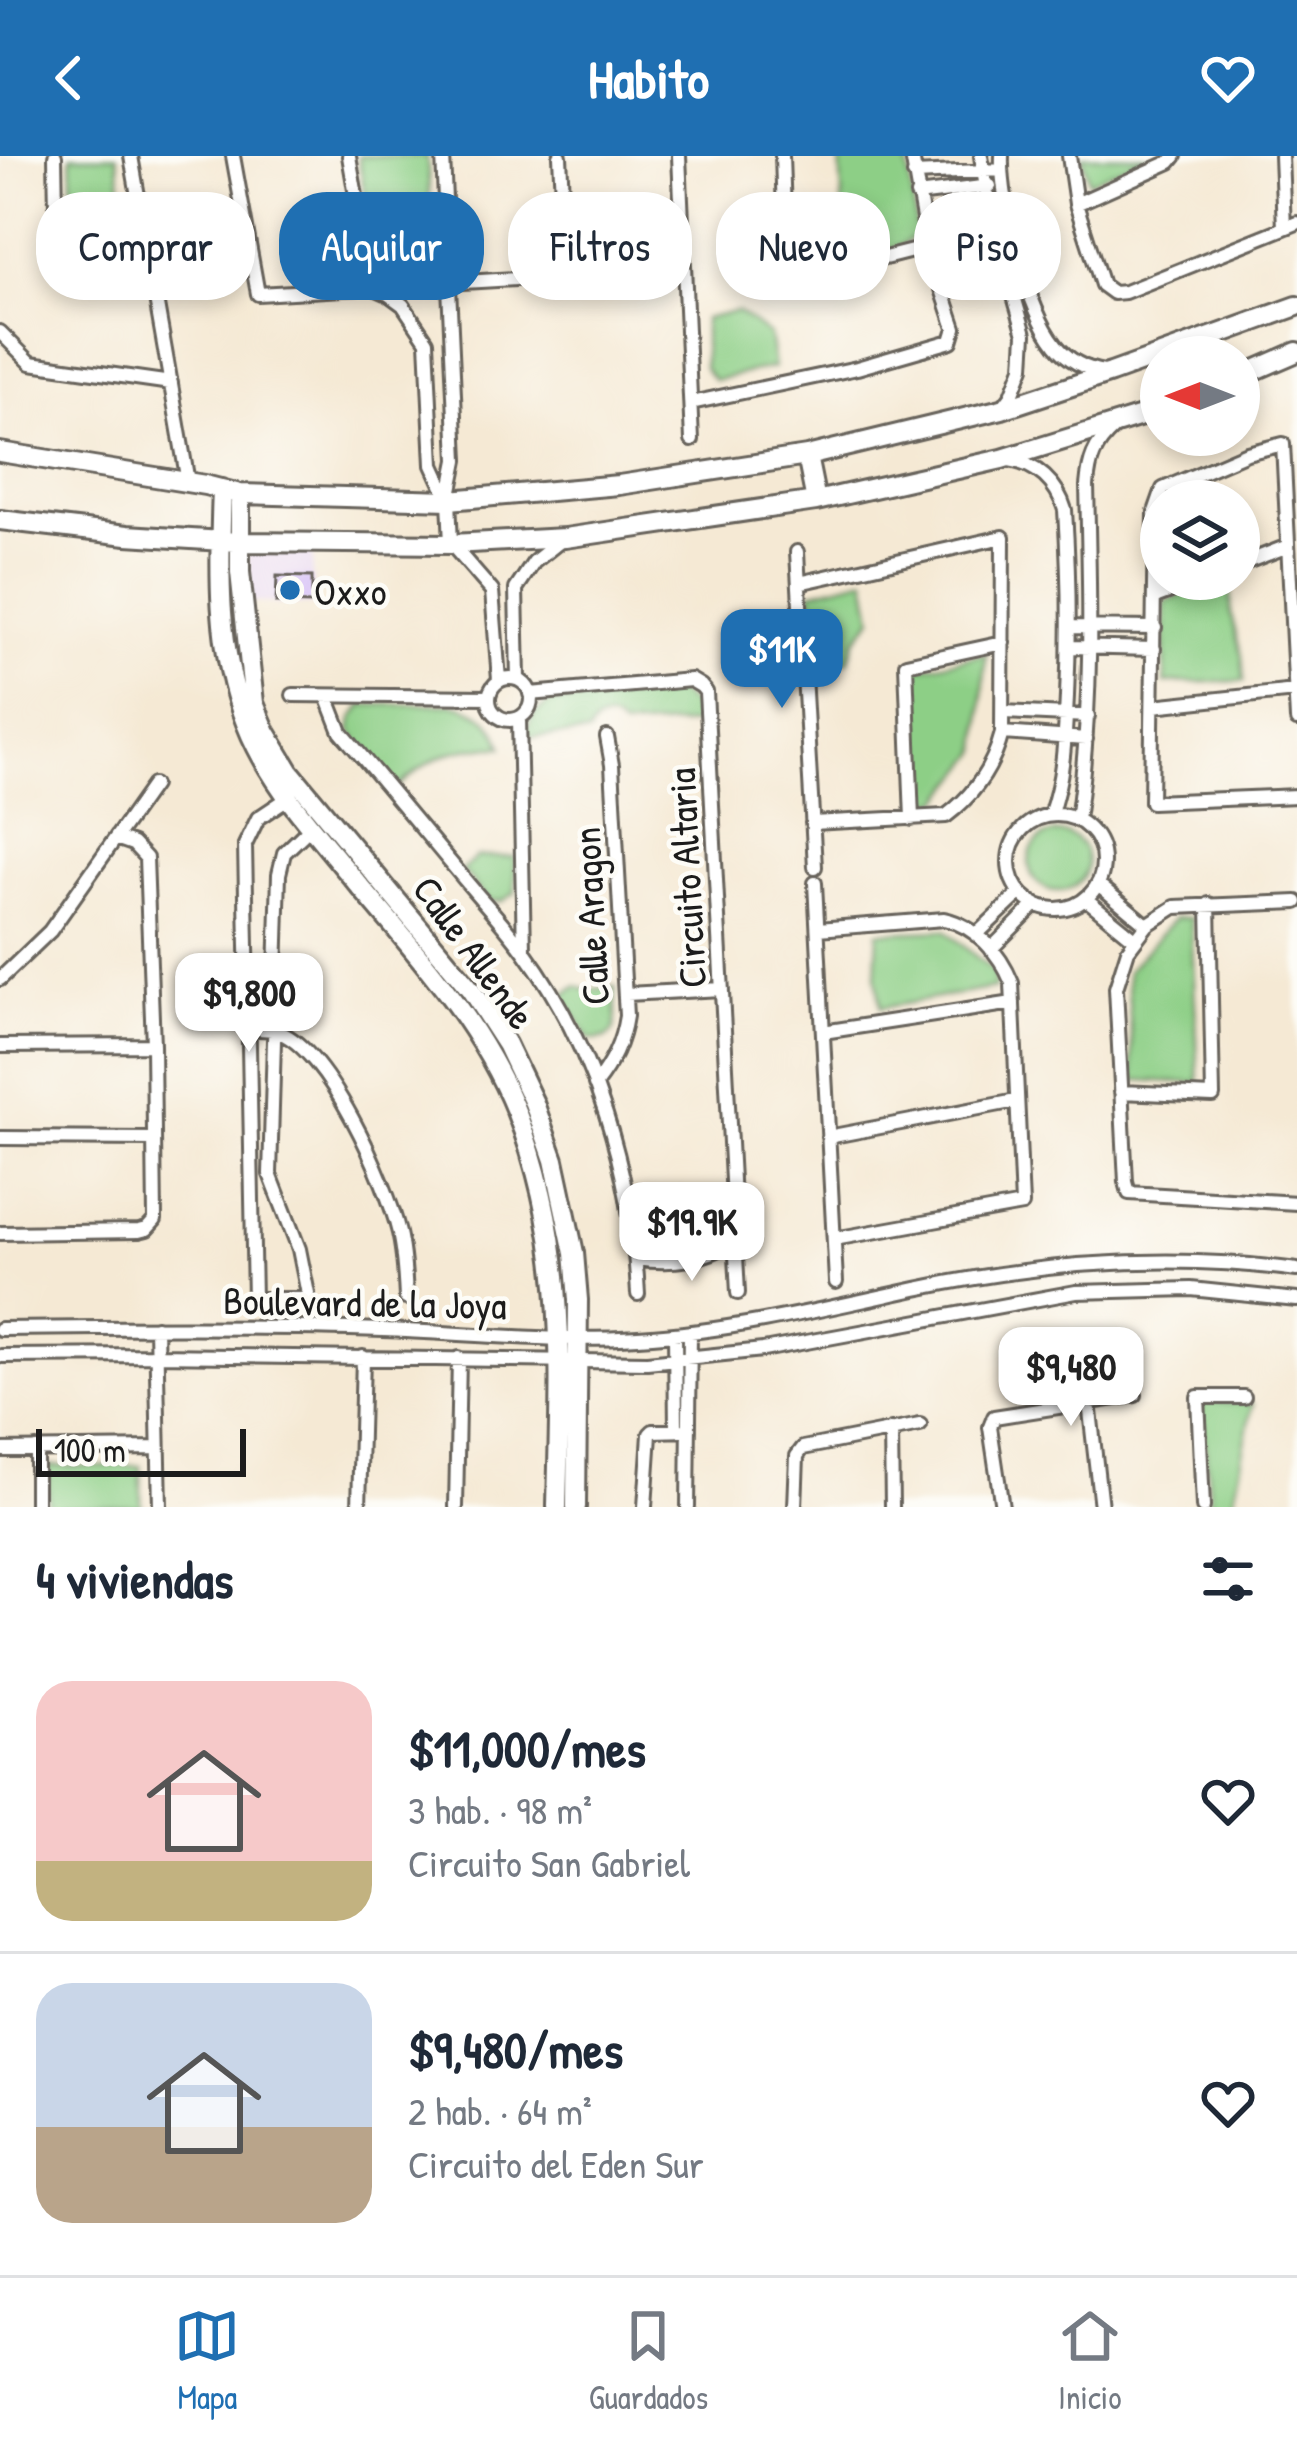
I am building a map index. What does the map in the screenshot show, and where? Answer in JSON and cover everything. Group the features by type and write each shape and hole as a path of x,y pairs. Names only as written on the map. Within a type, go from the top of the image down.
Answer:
{"main road":[{"path":"0,452 231,492 449,500 619,485 807,456 1002,409 1293,307 1297,332"},
{"path":"1260,368 1297,352"},
{"path":"0,520 229,541 452,544 565,538 816,501 1002,459 1140,417"},
{"path":"807,456 816,501"},
{"path":"229,541 231,492"},
{"name":"Calle Allende","path":"229,541 224,633 231,679 255,746 288,798 441,984 487,1054 514,1108 546,1210 570,1338"},
{"name":"Calle Allende","path":"229,541 254,703 266,732 290,772 471,990 506,1044 534,1102 554,1160 574,1253 557,1507"},
{"name":"Calle Allende","path":"569,1362 576,1507"}],"street":[{"path":"56,156 56,192"},
{"path":"131,156 137,192"},
{"path":"233,156 258,294 279,293"},
{"path":"349,156 355,192"},
{"path":"443,156 445,192"},
{"path":"560,156 562,192"},
{"path":"680,156 692,440"},
{"path":"782,156 790,277 798,280 914,251"},
{"path":"912,156 916,192"},
{"path":"1069,156 1076,204 1102,285 1118,293 1291,225 1281,156"},
{"path":"1076,204 1175,156"},
{"path":"914,174 981,163 1002,170"},
{"path":"981,163 1024,334 1023,368 1002,409"},
{"path":"942,192 984,187 1002,170"},
{"path":"1002,170 1021,264 1045,329 1065,355 1111,374"},
{"path":"156,300 188,482"},
{"path":"396,300 427,340 433,465 449,500"},
{"path":"450,300 457,460 449,500 452,544 492,591 499,680"},
{"path":"691,404 856,368 951,341 955,328 946,300"},
{"path":"0,332 31,363 171,383"},
{"path":"427,340 452,339"},
{"path":"1077,820 1091,627 1089,463 1098,442 1118,424"},
{"path":"1184,480 1247,453 1283,444 1297,721"},
{"path":"1002,459 1024,462 1043,475 1059,492 1065,510 1070,647 1060,782 1050,815"},
{"path":"799,583 1003,537 1002,734 992,763 962,804 946,816 812,823"},
{"path":"518,679 499,680 492,687 489,704 497,717 512,720 529,708 528,688 518,679 516,589 534,562 565,538"},
{"path":"1260,557 1288,547"},
{"path":"797,552 814,866"},
{"path":"492,591 516,589"},
{"path":"1155,600 1151,802 1297,796"},
{"path":"1070,627 1154,628"},
{"path":"497,640 515,640"},
{"path":"912,818 906,664 1004,643"},
{"path":"1070,647 1154,649"},
{"name":"Circuito Altaria","path":"530,694 691,680 706,692 738,1293"},
{"path":"1153,706 1295,691"},
{"path":"293,695 489,697"},
{"path":"327,696 341,732 524,951 571,1032 618,1154 638,1294"},
{"path":"1003,712 1088,716"},
{"path":"519,718 524,951"},
{"path":"1002,734 1086,739"},
{"name":"Calle Aragon","path":"595,1085 611,1065 623,1036 626,994 607,736"},
{"path":"0,979 50,931 153,785"},
{"path":"288,798 258,818 245,845 254,1298 306,1299 308,1294 299,1249 270,1174 280,863 311,827"},
{"path":"1040,818 1077,820 1099,843 1103,863 1098,884 1086,899 1061,910 1035,905 1020,893 1010,875 1012,845 1023,828 1040,818"},
{"path":"0,1233 139,1232 154,1220 146,858 134,844 116,838"},
{"path":"815,883 836,1282"},
{"path":"1098,884 1147,925"},
{"path":"976,935 1020,893"},
{"path":"1086,899 1135,939"},
{"path":"1297,902 1174,907 1135,939 1116,988 1130,1193 1297,1203"},
{"path":"1121,1093 1213,1096 1209,904"},
{"path":"991,949 1035,905"},
{"path":"818,929 944,919 962,923 1005,965 1012,983 1022,1205 834,1239"},
{"path":"626,994 722,989"},
{"path":"823,1032 1013,1003"},
{"path":"249,1029 273,1029 286,1035 334,1088 382,1180 400,1234 406,1298"},
{"path":"0,1046 153,1045"},
{"path":"828,1137 1016,1101"},
{"path":"0,1138 154,1138"},
{"path":"253,1175 270,1174"},
{"path":"636,1259 657,1263 698,1258 735,1241"},
{"name":"Boulevard de la Joya","path":"0,1330 380,1330 570,1338 683,1333 977,1279 1097,1264 1195,1262 1297,1270"},
{"name":"Boulevard de la Joya","path":"0,1356 683,1360 806,1343 1076,1292 1191,1289 1297,1300"},
{"path":"155,1327 160,1507"},
{"path":"683,1333 682,1430 688,1507"},
{"path":"359,1507 363,1358"},
{"path":"456,1507 459,1358"},
{"path":"1001,1507 992,1419 1135,1395"},
{"path":"1203,1507 1198,1397 1244,1396"},
{"path":"1089,1402 1101,1507"},
{"path":"795,1507 797,1456 803,1448 920,1425"},
{"path":"645,1507 650,1434 682,1430"},
{"path":"891,1430 892,1507"},
{"path":"0,1450 158,1448"},
{"path":"35,1449 36,1507"}],"shaded area":[{"path":"248,549 313,550 312,604 250,602"}],"green space":[{"path":"71,156 117,156 122,192 72,192"},
{"path":"358,156 427,156 429,192 365,192"},
{"path":"840,156 907,156 914,236 890,248 890,192 842,192"},
{"path":"1082,156 1147,156 1089,182"},
{"path":"737,311 769,335 774,367 714,380 704,368 704,319"},
{"path":"866,578 873,618 855,640 848,661 813,662 811,592"},
{"path":"1231,600 1244,681 1165,683 1165,602"},
{"path":"986,654 979,752 940,801 921,803 915,669"},
{"path":"674,691 693,705 697,724 622,728 603,720 589,734 528,737 533,715 550,702"},
{"path":"453,704 485,718 503,747 445,755 396,788 351,731 363,705"},
{"path":"1058,833 1079,841 1087,862 1079,883 1058,891 1037,883 1029,862 1037,841"},
{"path":"477,857 515,857 515,893 502,901 489,901 462,870"},
{"path":"1175,918 1191,918 1199,1083 1134,1080 1127,971"},
{"path":"945,930 994,972 995,988 881,1008 876,977 878,932"},
{"path":"577,986 586,990 615,987 615,1024 608,1037 589,1039 563,996"},
{"path":"1201,1401 1253,1404 1232,1507 1211,1507"},
{"path":"48,1466 141,1466 141,1507 48,1507"}],"building":[{"path":"277,576 312,577 312,604 276,603"}],"place":[{"name":"Oxxo","path":"290,590"}]}
